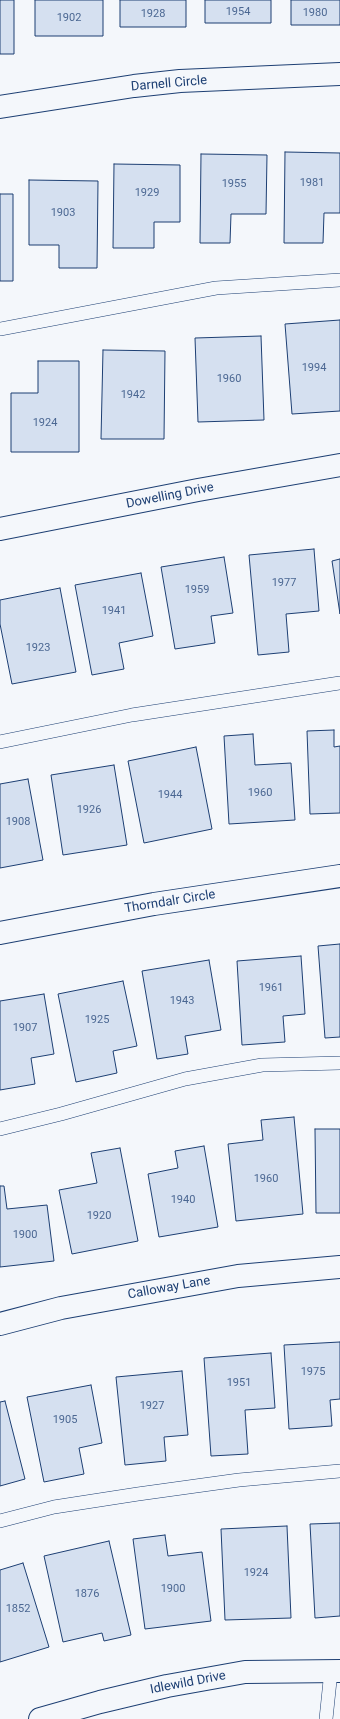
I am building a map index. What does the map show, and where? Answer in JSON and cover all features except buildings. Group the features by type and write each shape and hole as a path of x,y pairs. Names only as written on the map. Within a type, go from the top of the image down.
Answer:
{"street":[{"name":"Darnell Circle","path":"0,107 134,86 180,81 340,74"},
{"name":"Dowelling Drive","path":"0,529 198,490 340,465"},
{"name":"Thorndalr Circle","path":"0,933 154,904 340,876"},
{"name":"Calloway Lane","path":"0,1324 61,1308 238,1276 340,1267"},
{"name":"Idlewild Drive","path":"40,1719 101,1711 167,1686 244,1672 335,1671"}],"lane":[{"path":"0,329 216,288 340,280"},
{"path":"0,742 132,715 340,683"},
{"path":"0,1129 61,1114 185,1079 262,1065 340,1064"},
{"path":"0,1522 54,1507 138,1494 239,1480 340,1471"},
{"path":"326,1719 335,1671"}]}
